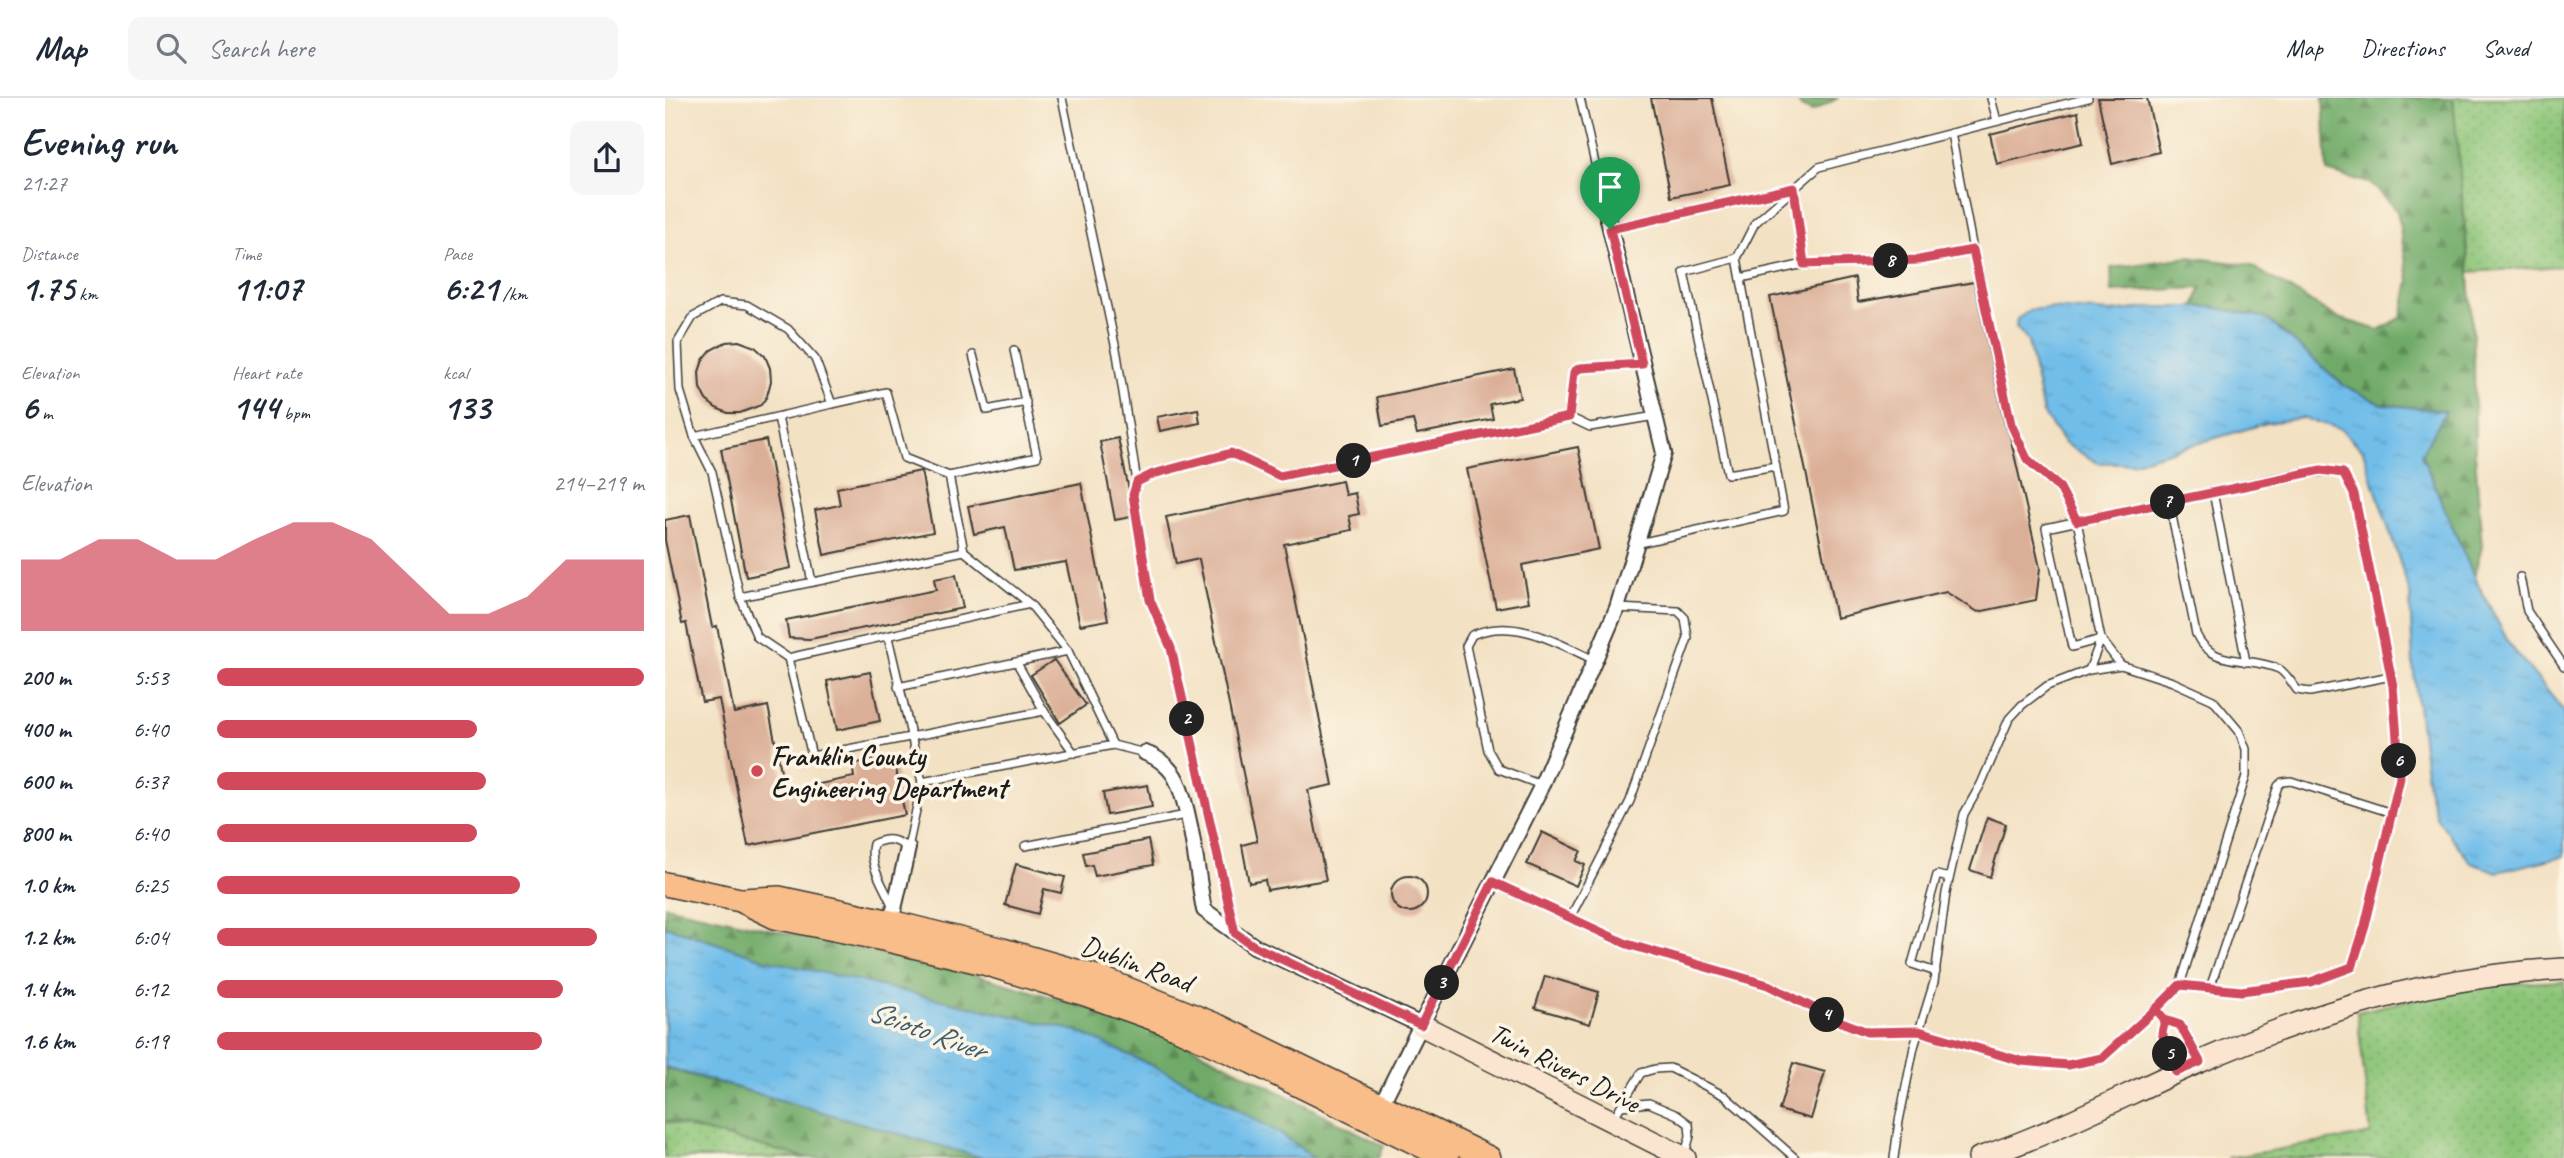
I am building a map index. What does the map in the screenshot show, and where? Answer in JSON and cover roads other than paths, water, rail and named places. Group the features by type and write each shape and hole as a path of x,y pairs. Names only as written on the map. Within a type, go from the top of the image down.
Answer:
{"main road":[{"name":"Dublin Road","path":"665,884 740,900 775,917 984,963 1086,994 1154,1019 1251,1062 1447,1158"},
{"name":"Dublin Road","path":"740,900 779,898 893,915 1100,978 1218,1026 1489,1158"}],"street":[{"path":"1381,1105 1541,785 1617,608 1639,543 1664,453 1604,203"},
{"path":"1145,753 1171,771 1177,781 1204,910 1254,946 1421,1025"},
{"path":"893,915 908,848"},
{"path":"1979,1158 2066,1125 2176,1072 2264,1034 2387,994 2447,981 2564,969"},
{"name":"Twin Rivers Drive","path":"1421,1025 1616,1114 1684,1158"}],"lane":[{"path":"1062,98 1117,354 1137,482 1133,495 1150,600 1171,648 1235,933"},
{"path":"1580,98 1604,203"},
{"path":"1991,98 1997,121"},
{"path":"1639,543 1784,511 1737,258 1755,223 1819,167 2088,98"},
{"path":"1951,133 2011,424 2027,459 2060,488 2077,521 2101,639 2121,666"},
{"path":"1610,229 1794,188"},
{"path":"1794,188 1804,264"},
{"path":"1741,278 1804,264 1919,260 1973,250"},
{"path":"1737,258 1683,272 1728,474 1776,466"},
{"path":"832,404 815,359 788,329 747,305 720,302 693,317 678,342 680,390 694,436 712,472 740,597 757,637 788,658 812,756 1044,711"},
{"path":"694,436 886,392 904,458 949,476 1037,457 1014,350"},
{"path":"973,355 987,410 1026,402"},
{"path":"1569,417 1574,372 1580,368 1642,364"},
{"path":"1137,482 1153,474 1231,453 1280,476 1569,417 1591,427 1655,416"},
{"path":"778,417 811,582"},
{"path":"2101,639 2072,647 2046,528 2321,470 2343,473 2354,494 2391,676 2400,778 2365,926 2352,967 2311,982 2241,991 2180,985"},
{"path":"949,476 964,551 1030,604 1068,651 1113,745"},
{"path":"2213,492 2246,662"},
{"path":"2169,501 2201,648 2214,655 2280,670 2297,690 2310,692 2391,676"},
{"path":"740,597 964,551"},
{"path":"2520,577 2527,611 2564,666"},
{"path":"788,658 1030,604"},
{"path":"1570,918 1630,801 1688,638 1685,618 1678,611 1617,608"},
{"path":"1541,785 1499,769 1488,750 1467,646 1472,635 1486,629 1536,632 1594,660"},
{"path":"888,637 922,782 908,848 897,840 884,839 873,844 871,853 893,915"},
{"path":"2089,670 2101,639"},
{"path":"898,687 1068,651"},
{"path":"1017,663 1044,711 1075,752"},
{"path":"1493,882 1627,944 1768,985 1867,1032 1919,1031 2021,1061 2068,1065 2102,1058 2180,985 2246,776 2246,749 2239,731 2213,699 2173,682 2121,666 2089,670 2047,685 2009,719 1965,814 1949,878 1935,972 1919,1031 1894,1158"},
{"path":"922,782 1113,745 1145,753"},
{"path":"2210,988 2278,786 2282,782 2291,781 2392,813"},
{"path":"1025,846 1186,815"},
{"path":"1935,972 1912,964 1937,875 1949,878"},
{"path":"2156,1009 2165,1020 2180,1025 2200,1062"},
{"path":"2165,1020 2162,1033 2176,1072"},
{"path":"1616,1114 1641,1073 1669,1068 1725,1096 1795,1158"},
{"path":"1616,1114 1649,1103 1677,1115 1689,1124 1690,1136 1684,1158"}],"water":[{"path":"2156,307 2212,307 2266,318 2343,385 2381,404 2446,411 2421,454 2474,577 2510,645 2564,711 2564,856 2497,872 2471,863 2436,817 2428,788 2413,665 2410,593 2363,451 2341,429 2302,418 2267,423 2131,463 2098,463 2064,443 2043,413 2028,341 2016,327 2017,319 2031,310 2049,308 2110,312"},
{"name":"Scioto River","path":"665,926 767,960 1077,1031 1194,1085 1281,1134 1314,1158 983,1158 665,1067"}],"place":[{"name":"Franklin County Engineering Department","path":"757,771"}]}
